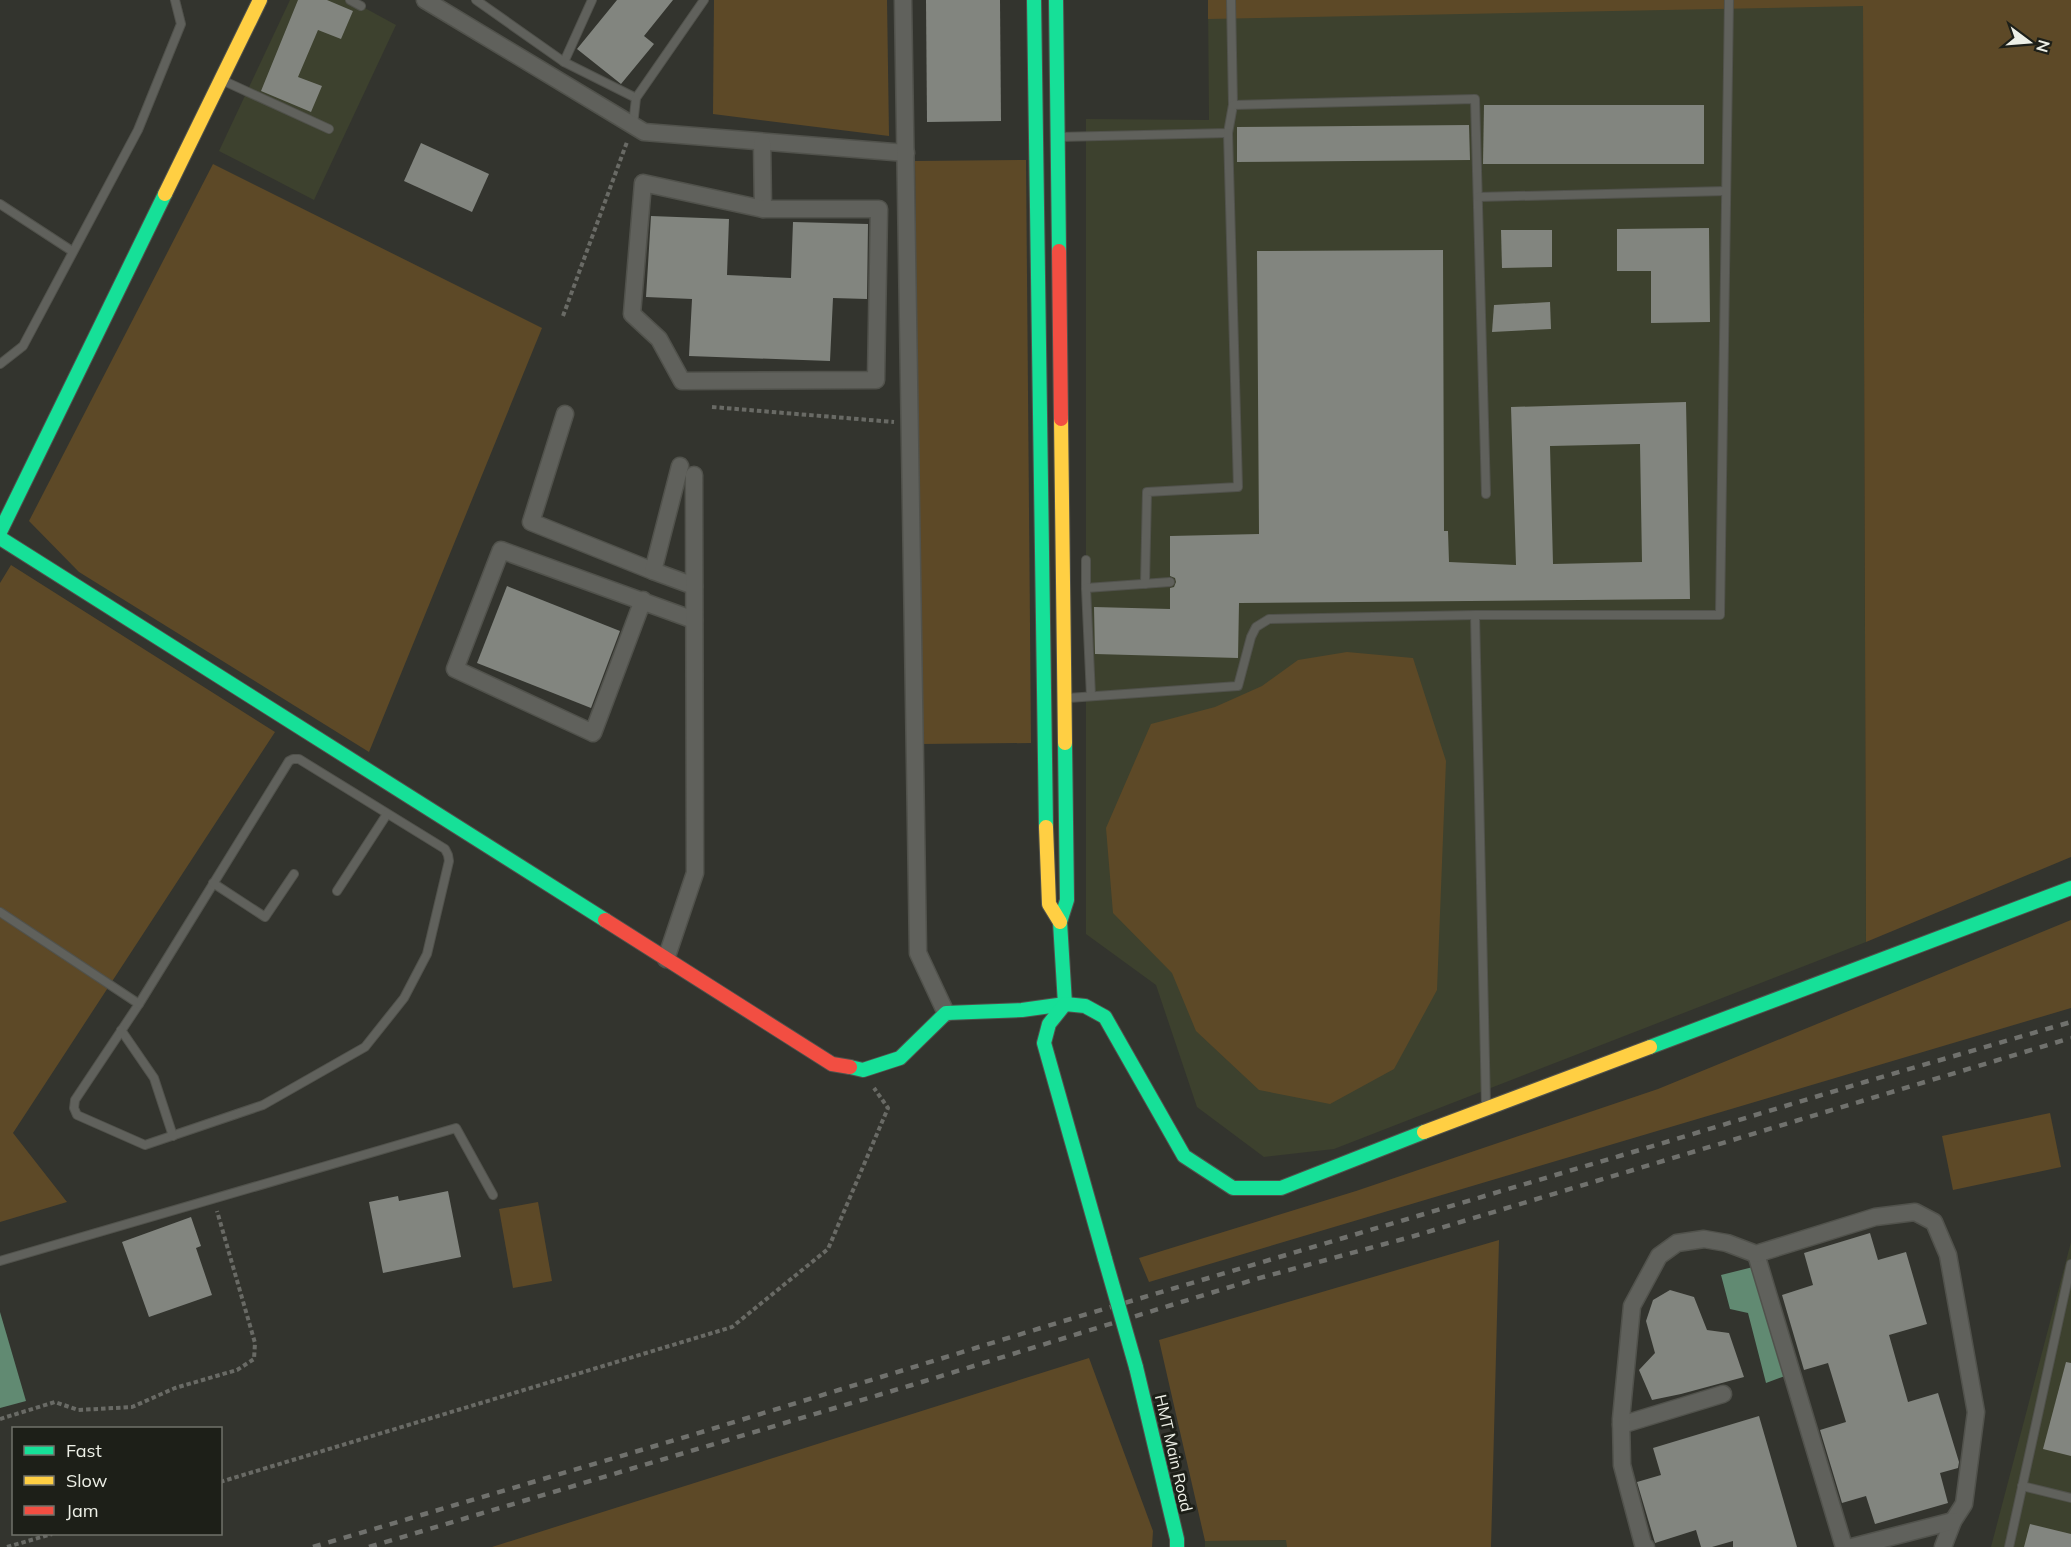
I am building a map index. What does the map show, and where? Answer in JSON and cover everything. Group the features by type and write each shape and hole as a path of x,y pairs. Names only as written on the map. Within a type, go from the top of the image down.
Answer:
{"street":[{"path":"0,532 260,0"},
{"path":"425,0 644,132 906,153"},
{"path":"903,0 918,953 946,1013"},
{"path":"1034,0 1045,812 1049,904 1060,922"},
{"path":"1056,0 1067,900 1060,922 1065,1004"},
{"path":"762,142 764,209"},
{"path":"643,183 764,209 879,209 876,380 682,381 659,339 632,314 643,183"},
{"path":"565,414 531,522 694,586"},
{"path":"653,571 687,470 694,586 695,873 666,959"},
{"path":"0,538 832,1064 863,1070 900,1058 946,1013 1022,1010 1065,1004 1085,1006 1105,1017 1184,1156 1233,1188 1281,1188 2071,888"},
{"path":"643,600 593,733 455,669 501,550 643,600 694,620"},
{"name":"HMT Main Road","path":"1065,1004 1049,1024 1044,1043 1136,1367 1177,1547"},
{"path":"1646,1547 1643,1544 1622,1465 1621,1425 1632,1306 1659,1256 1677,1243 1704,1239 1726,1243 1756,1254 1875,1217 1916,1212 1934,1222 1948,1255 1976,1412 1964,1504 1953,1521 1943,1547"},
{"path":"1756,1254 1844,1547"},
{"path":"1621,1425 1723,1394"},
{"path":"1852,1547 1953,1521"}],"lane":[{"path":"0,364 23,346 138,130 181,24 175,0"},
{"path":"350,0 361,6"},
{"path":"476,0 564,62 636,98"},
{"path":"564,62 592,0"},
{"path":"633,125 636,98 704,0"},
{"path":"1145,584 1147,492 1238,487 1228,133 1233,105 1232,0"},
{"path":"1065,698 1238,686 1251,637 1256,627 1269,619 1475,615 1720,615 1729,0"},
{"path":"221,79 329,129"},
{"path":"1233,105 1475,99 1486,494"},
{"path":"1057,137 1228,133"},
{"path":"1479,197 1726,191"},
{"path":"0,204 72,251"},
{"path":"1086,560 1091,696"},
{"path":"1086,588 1170,582"},
{"path":"1475,615 1486,1109"},
{"path":"293,759 299,759 445,849 449,861 427,954 404,998 365,1047 263,1105 146,1146 77,1115 74,1108 75,1100 139,1004 213,882 289,760 293,759"},
{"path":"337,891 387,814"},
{"path":"213,882 265,917 294,874"},
{"path":"0,912 139,1004"},
{"path":"121,1030 153,1078 174,1136"},
{"path":"0,1261 456,1128 493,1195"},
{"path":"2009,1547 2071,1264"},
{"path":"2022,1486 2071,1498"}],"path":[{"path":"563,316 633,125"},
{"path":"712,407 910,423"},
{"path":"222,1481 732,1327 828,1250 888,1108 863,1070"},
{"path":"0,1419 55,1402 78,1410 132,1407 175,1388 237,1370 254,1359 255,1343 214,1198"},
{"path":"7,1547 46,1535"}],"shaded area":[{"path":"290,0 350,0 396,25 314,200 219,151"},
{"path":"714,0 887,0 889,136 713,114"},
{"path":"1208,0 1863,0 1866,942 1334,1149 1264,1157 1197,1107 1156,985 1086,934 1086,119 1209,120"},
{"path":"1208,0 2071,0 2071,857 1866,942 1863,6 1208,19"},
{"path":"1026,160 1031,743 921,744 915,161"},
{"path":"213,164 542,328 369,752 79,572 29,521"},
{"path":"11,565 275,732 13,1133 67,1202 0,1222 0,583"},
{"path":"1347,652 1413,658 1446,761 1437,990 1394,1069 1330,1104 1259,1090 1196,1031 1172,973 1113,913 1106,828 1151,724 1215,707 1262,686 1298,660"},
{"path":"2071,920 2071,1008 1149,1282 1139,1258 1356,1191 1658,1089"},
{"path":"2050,1113 2061,1167 1953,1190 1942,1136"},
{"path":"538,1202 552,1281 513,1288 499,1209"},
{"path":"1499,1240 1491,1547 1287,1547 1286,1540 1205,1541 1159,1340"},
{"path":"2071,1242 2071,1547 1991,1547"},
{"path":"1753,1267 1785,1376 1766,1383 1748,1313 1730,1309 1721,1275"},
{"path":"0,1312 26,1401 0,1408"},
{"path":"1089,1358 1153,1531 1152,1547 492,1547"},
{"path":"1287,1540 1287,1547 1205,1547 1205,1541"}],"building":[{"path":"298,0 327,0 353,11 341,39 318,30 298,77 322,86 311,112 261,91"},
{"path":"617,0 673,0 644,36 654,44 621,84 577,49"},
{"path":"926,0 1000,0 1001,121 927,122"},
{"path":"1484,105 1704,105 1704,164 1483,164"},
{"path":"1469,125 1470,160 1237,162 1237,127"},
{"path":"421,143 489,174 472,212 404,181"},
{"path":"651,216 729,219 727,275 791,278 793,222 868,224 867,299 833,298 830,361 689,356 692,299 646,297"},
{"path":"1709,228 1710,322 1651,323 1651,271 1617,271 1617,229"},
{"path":"1501,230 1552,230 1552,267 1502,268"},
{"path":"1443,250 1444,531 1448,531 1449,562 1516,565 1511,407 1686,402 1690,599 1239,603 1238,658 1095,654 1094,607 1170,609 1170,588 1174,587 1176,582 1175,578 1170,576 1170,536 1259,534 1257,251","holes":["1640,444 1642,562 1553,564 1550,446"]},
{"path":"1550,302 1551,329 1492,332 1494,305"},
{"path":"507,586 620,631 591,708 477,663"},
{"path":"448,1191 461,1257 383,1273 369,1202 398,1196 399,1201"},
{"path":"191,1217 201,1246 196,1248 212,1295 149,1317 122,1242"},
{"path":"1870,1233 1878,1260 1906,1252 1927,1324 1889,1335 1908,1402 1938,1393 1959,1462 1958,1468 1940,1473 1948,1503 1875,1524 1866,1496 1842,1503 1820,1430 1846,1422 1828,1363 1804,1370 1782,1295 1813,1285 1804,1253"},
{"path":"1670,1290 1694,1297 1707,1330 1729,1333 1744,1377 1652,1400 1639,1370 1655,1353 1646,1321 1653,1300"},
{"path":"2066,1362 2071,1363 2071,1456 2043,1449"},
{"path":"1759,1416 1797,1547 1733,1547 1733,1541 1712,1547 1701,1547 1696,1530 1655,1543 1637,1482 1661,1475 1653,1448"},
{"path":"2030,1524 2071,1534 2071,1547 2024,1547"}],"railway":[{"path":"313,1547 2071,1022"},
{"path":"369,1547 912,1385 1256,1279 1414,1236 2071,1038"}],"traffic: fast":[{"path":"1034,0 1046,827"},
{"path":"1056,0 1059,251"},
{"path":"0,532 165,194"},
{"path":"0,538 605,920"},
{"path":"850,1067 863,1070 900,1058 946,1013 1022,1010 1065,1004 1060,922 1067,900 1065,743"},
{"path":"1650,1047 2071,888"},
{"path":"1105,1259 1044,1043 1049,1024 1065,1004 1085,1006 1105,1017 1184,1156 1233,1188 1281,1188 1424,1132"},
{"path":"1105,1259 1136,1367"},
{"path":"1136,1367 1177,1547"}],"traffic: slow":[{"path":"165,194 260,0"},
{"path":"1061,419 1065,743"},
{"path":"1046,827 1049,904 1060,922"},
{"path":"1424,1132 1650,1047"}],"traffic: jam":[{"path":"1059,251 1061,419"},
{"path":"605,920 832,1064 850,1067"}]}
